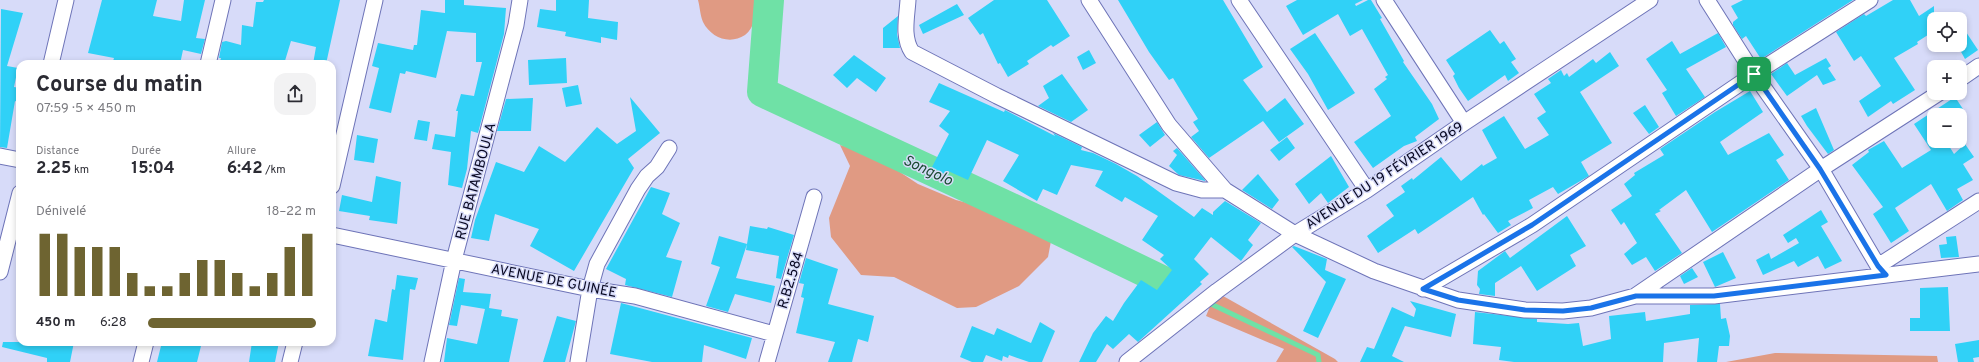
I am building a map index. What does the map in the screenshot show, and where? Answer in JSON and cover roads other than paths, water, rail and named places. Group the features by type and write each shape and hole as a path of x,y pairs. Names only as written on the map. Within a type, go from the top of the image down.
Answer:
{"street":[{"path":"52,60 66,0"},
{"path":"209,60 223,0"},
{"path":"336,168 374,0"},
{"name":"RUE BATAMBOULA","path":"432,362 454,260 516,25 520,0"},
{"path":"908,0 906,33 907,45 912,52 997,96 1176,183 1202,190 1225,190"},
{"path":"1089,0 1169,125 1225,190 1295,234 1374,271 1458,300 1525,310 1563,311 1584,309 1636,296 1714,296 1882,271 1979,264"},
{"path":"1239,0 1368,190"},
{"path":"1384,0 1464,123"},
{"name":"AVENUE DU 19 FÉVRIER 1969","path":"1127,362 1217,291 1295,234 1368,190 1464,123 1650,0"},
{"path":"1708,0 1754,74 1820,169 1882,271"},
{"path":"1423,289 1532,225 1754,74 1870,0"},
{"path":"1967,74 1979,66"},
{"path":"1636,296 1820,169 1928,100"},
{"path":"578,362 590,289 596,264 608,240 638,189 647,176 657,167 669,148"},
{"path":"0,156 16,159"},
{"name":"R.B2.584","path":"767,362 814,197"},
{"path":"1882,271 1979,201"},
{"path":"0,272 16,209"},
{"name":"AVENUE DE GUINÉE","path":"336,237 590,289 634,296 774,334"},
{"path":"141,362 145,346"},
{"path":"290,362 294,346"}],"waterway":[{"name":"Songolo","path":"769,0 762,92 1031,217 1176,287"},
{"path":"1209,303 1318,355 1319,362"}]}
